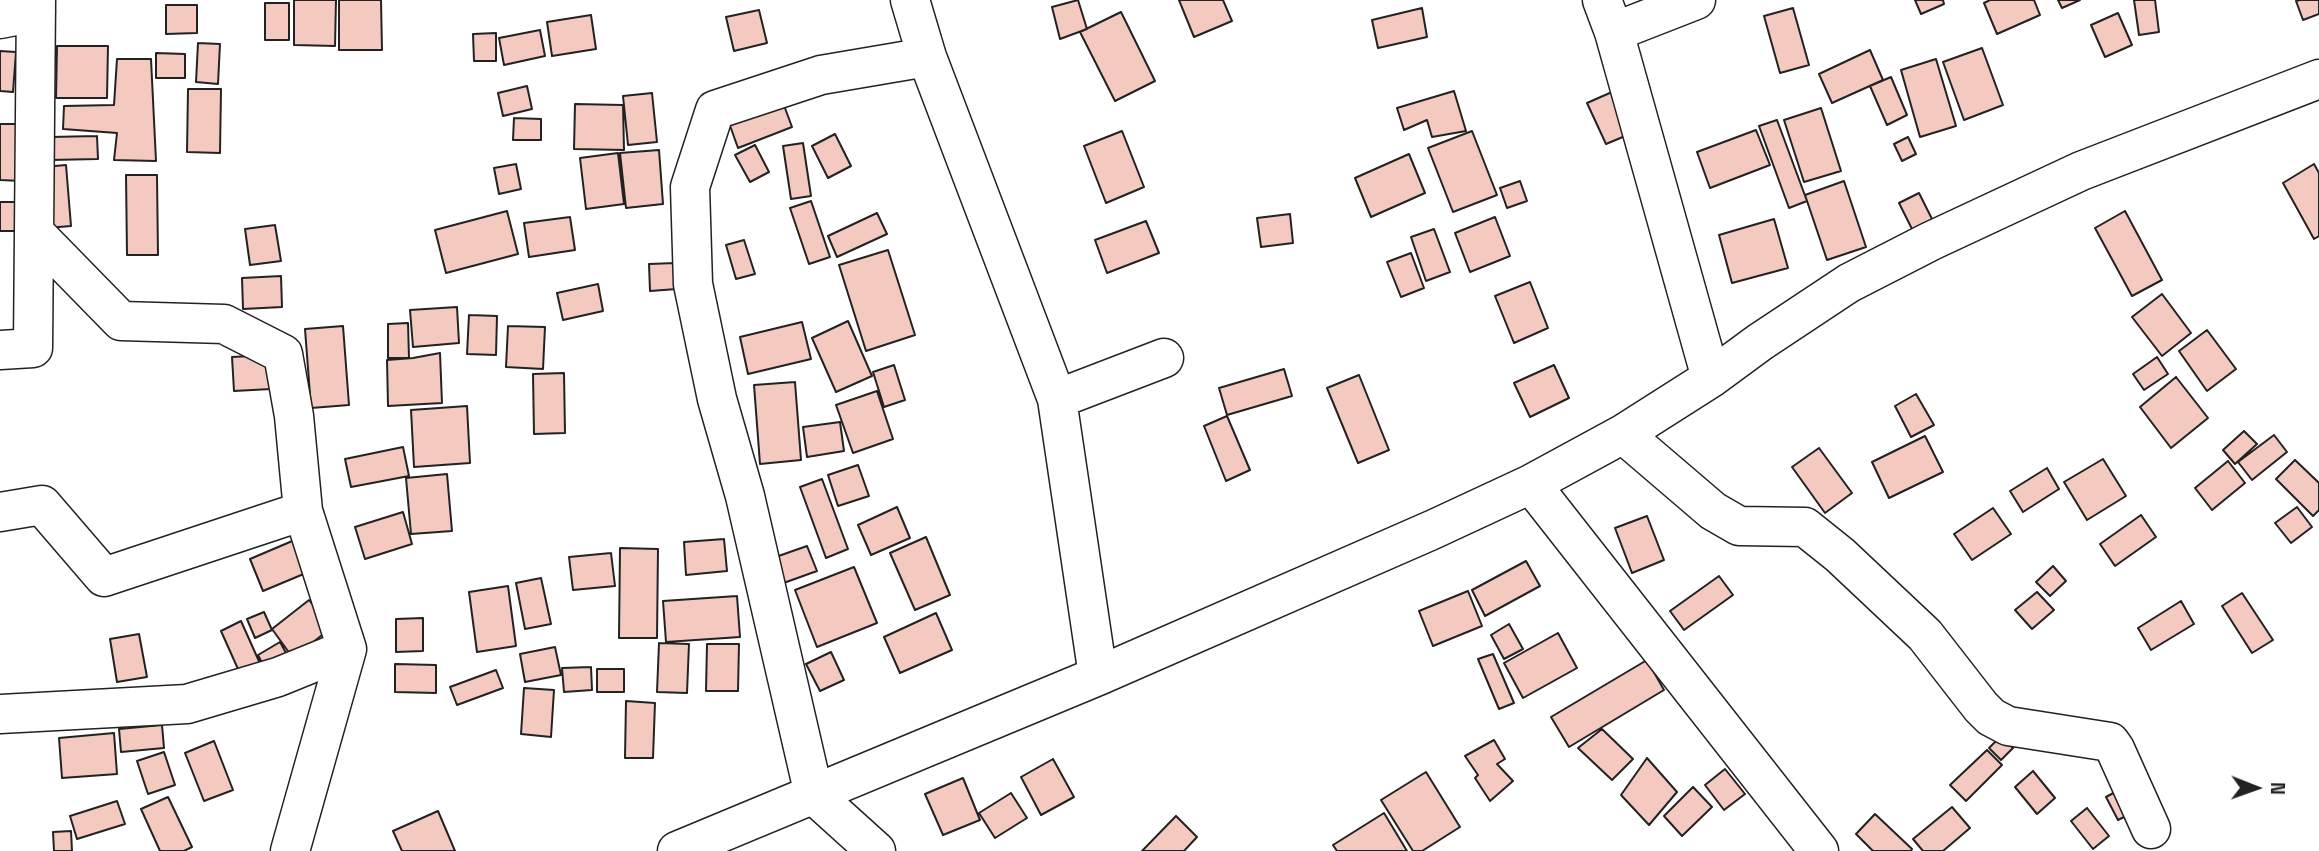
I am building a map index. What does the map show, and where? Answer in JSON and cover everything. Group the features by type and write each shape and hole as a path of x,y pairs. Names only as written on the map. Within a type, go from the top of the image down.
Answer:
{"street":[{"path":"910,0 927,57 1057,399 1098,676"},
{"path":"1696,0 1608,16 1711,378"},
{"path":"0,350 33,348 34,232 24,10"},
{"path":"876,851 814,795 745,496 717,399 692,284 690,187 715,110 821,75 927,57"},
{"path":"677,851 1098,676 1531,484 1623,434 1711,378 1850,283 1931,241 2081,171 2319,79"},
{"path":"34,232 121,321 224,324 283,354 295,416 303,511 347,649 290,851"},
{"path":"1057,399 1148,365"},
{"path":"1623,434 1713,511 1739,526 1805,527 1840,555 1925,635 1980,707 1992,717 2008,726 2110,742 2151,829"},
{"path":"1531,484 1819,851"},
{"path":"0,512 42,505 104,577 303,511"},
{"path":"0,714 187,704 278,677 347,649"}],"building":[{"path":"294,0 336,0 335,46 294,45"},
{"path":"339,0 381,0 382,50 339,50"},
{"path":"1078,0 1087,29 1060,39 1052,7"},
{"path":"1179,0 1223,0 1232,21 1194,37"},
{"path":"1915,0 1943,0 1944,4 1921,14"},
{"path":"1990,0 2034,0 2040,15 1997,34 1984,3"},
{"path":"2058,0 2080,0 2062,8"},
{"path":"2134,0 2155,0 2159,32 2139,35"},
{"path":"2319,0 2319,14 2303,20 2296,1"},
{"path":"265,3 289,3 289,40 265,40"},
{"path":"166,5 197,5 197,33 166,34"},
{"path":"1422,8 1427,37 1378,48 1372,20"},
{"path":"1793,8 1809,65 1780,73 1764,16"},
{"path":"759,10 767,43 734,51 726,17"},
{"path":"1121,12 1155,81 1115,101 1080,32"},
{"path":"2118,13 2132,45 2105,57 2091,25"},
{"path":"591,15 596,49 552,56 547,22"},
{"path":"540,30 545,56 504,65 499,38"},
{"path":"496,33 496,61 474,61 473,34"},
{"path":"198,43 220,44 218,84 196,82"},
{"path":"57,46 108,46 107,98 56,98"},
{"path":"1982,48 2003,105 1964,120 1943,62"},
{"path":"1870,50 1883,80 1832,103 1819,74"},
{"path":"0,51 16,52 13,92 0,91"},
{"path":"156,53 185,54 185,78 156,78"},
{"path":"117,59 151,59 156,161 114,160 117,133 63,129 64,106 114,105"},
{"path":"1936,59 1956,126 1920,137 1901,70"},
{"path":"1891,77 1907,115 1887,125 1870,86"},
{"path":"527,86 532,109 503,116 498,93"},
{"path":"188,89 221,89 220,153 187,152"},
{"path":"1454,91 1466,131 1432,137 1427,120 1404,130 1397,108"},
{"path":"1612,92 1630,134 1606,144 1587,103"},
{"path":"652,93 657,142 628,145 623,96"},
{"path":"782,100 792,127 738,148 728,120"},
{"path":"575,104 623,105 624,150 574,149"},
{"path":"1821,108 1841,171 1804,182 1784,120"},
{"path":"514,118 541,119 541,140 513,140"},
{"path":"1777,120 1807,201 1789,208 1759,126"},
{"path":"0,124 23,124 22,181 0,180"},
{"path":"1756,130 1770,165 1710,188 1697,152"},
{"path":"1122,131 1144,187 1106,203 1084,146"},
{"path":"1472,131 1497,195 1453,212 1428,148"},
{"path":"835,134 851,166 828,178 812,146"},
{"path":"97,136 98,159 50,160 50,137"},
{"path":"1908,137 1916,154 1902,161 1894,144"},
{"path":"803,143 811,196 791,199 783,146"},
{"path":"755,145 769,172 750,182 735,155"},
{"path":"659,150 663,204 626,208 620,153"},
{"path":"618,153 624,204 586,209 580,158"},
{"path":"1409,154 1425,193 1371,217 1355,178"},
{"path":"516,164 521,189 499,194 494,168"},
{"path":"2314,164 2319,173 2319,236 2314,239 2283,183"},
{"path":"66,165 71,226 47,228 43,167"},
{"path":"126,175 157,175 158,255 127,255"},
{"path":"1520,181 1527,201 1507,208 1500,188"},
{"path":"1844,181 1866,247 1827,260 1805,195"},
{"path":"1919,193 1935,225 1915,235 1899,203"},
{"path":"811,201 830,257 809,264 790,208"},
{"path":"0,202 18,202 18,231 0,231"},
{"path":"507,211 518,254 446,273 435,230"},
{"path":"2125,211 2162,280 2132,296 2095,228"},
{"path":"877,213 887,234 837,257 828,236"},
{"path":"1290,214 1293,243 1261,247 1257,218"},
{"path":"570,217 575,250 529,257 524,223"},
{"path":"1495,217 1510,256 1470,272 1455,233"},
{"path":"1774,219 1788,268 1732,283 1719,235"},
{"path":"1146,221 1159,253 1107,273 1095,240"},
{"path":"275,225 281,261 250,265 245,229"},
{"path":"1434,229 1450,272 1426,281 1411,237"},
{"path":"744,240 755,274 736,279 726,245"},
{"path":"888,250 915,335 866,351 839,265"},
{"path":"1411,253 1424,288 1401,297 1387,262"},
{"path":"675,263 677,289 650,291 649,264"},
{"path":"281,276 282,307 243,309 242,278"},
{"path":"1530,282 1548,328 1514,343 1495,296"},
{"path":"598,284 603,311 563,320 557,293"},
{"path":"2162,294 2191,333 2162,356 2132,317"},
{"path":"457,307 459,343 413,347 410,310"},
{"path":"469,315 497,316 496,355 467,354"},
{"path":"848,321 872,376 836,392 812,338"},
{"path":"802,322 811,359 748,374 740,337"},
{"path":"408,323 409,358 388,358 388,324"},
{"path":"343,326 349,405 311,408 305,329"},
{"path":"508,326 545,327 543,369 506,367"},
{"path":"2207,330 2236,369 2207,391 2179,351"},
{"path":"440,353 442,403 388,406 387,360"},
{"path":"269,355 271,389 234,391 232,357"},
{"path":"2157,357 2168,374 2144,390 2133,374"},
{"path":"894,365 905,400 884,407 873,372"},
{"path":"1554,365 1569,398 1530,417 1514,383"},
{"path":"1284,369 1292,396 1227,415 1219,388"},
{"path":"564,373 565,433 534,434 533,374"},
{"path":"1359,375 1389,450 1358,463 1327,388"},
{"path":"2176,377 2208,418 2171,448 2140,407"},
{"path":"795,382 801,460 760,464 754,385"},
{"path":"877,391 893,439 853,453 836,405"},
{"path":"1916,394 1934,425 1911,437 1895,406"},
{"path":"467,406 470,463 414,467 411,410"},
{"path":"1227,416 1250,470 1226,481 1204,426"},
{"path":"840,422 844,451 807,457 803,427"},
{"path":"2244,431 2257,444 2235,464 2223,450"},
{"path":"2274,435 2287,452 2252,480 2238,462"},
{"path":"1925,436 1943,472 1889,498 1872,462"},
{"path":"403,447 409,476 351,487 345,459"},
{"path":"1819,448 1852,493 1825,513 1792,467"},
{"path":"2103,459 2126,496 2087,520 2064,482"},
{"path":"2295,460 2319,483 2319,510 2313,516 2276,479"},
{"path":"2228,461 2245,483 2212,510 2195,488"},
{"path":"858,465 869,496 838,506 828,475"},
{"path":"2047,468 2059,489 2023,512 2010,491"},
{"path":"447,474 452,531 411,534 406,478"},
{"path":"822,479 848,549 826,558 800,487"},
{"path":"897,507 910,538 871,555 858,525"},
{"path":"2297,507 2312,527 2291,543 2275,523"},
{"path":"1993,508 2011,534 1972,560 1954,534"},
{"path":"403,512 412,544 365,559 355,527"},
{"path":"2141,515 2156,537 2115,566 2100,544"},
{"path":"1647,516 1664,560 1632,573 1615,528"},
{"path":"304,536 318,568 263,591 250,559"},
{"path":"926,537 950,595 915,610 890,553"},
{"path":"724,539 727,571 686,575 684,542"},
{"path":"807,546 817,571 778,585 770,559"},
{"path":"620,548 658,549 657,638 619,638"},
{"path":"611,553 615,586 573,590 569,557"},
{"path":"1526,561 1540,586 1485,616 1472,590"},
{"path":"2053,566 2066,581 2050,596 2036,582"},
{"path":"854,567 877,623 817,647 795,590"},
{"path":"1719,576 1733,595 1684,630 1670,611"},
{"path":"541,578 551,624 525,629 516,583"},
{"path":"508,586 516,646 477,652 469,592"},
{"path":"1468,591 1482,626 1433,646 1419,611"},
{"path":"2037,592 2054,610 2032,629 2015,610"},
{"path":"2242,593 2273,640 2252,653 2222,606"},
{"path":"737,596 740,637 666,642 663,601"},
{"path":"309,600 331,628 293,658 272,629"},
{"path":"2181,601 2194,624 2151,650 2138,628"},
{"path":"264,612 272,630 255,638 247,619"},
{"path":"936,613 952,650 900,673 884,637"},
{"path":"423,618 423,651 396,652 396,619"},
{"path":"241,621 262,668 242,678 221,631"},
{"path":"1509,624 1523,649 1504,659 1491,635"},
{"path":"1558,633 1577,668 1523,698 1504,663"},
{"path":"139,634 147,677 117,682 110,639"},
{"path":"280,642 291,662 268,675 258,655"},
{"path":"659,643 689,644 687,693 657,692"},
{"path":"707,644 739,644 738,691 706,691"},
{"path":"555,647 561,675 525,682 520,654"},
{"path":"831,652 844,680 820,691 806,664"},
{"path":"1493,654 1514,703 1499,709 1478,659"},
{"path":"1647,660 1664,690 1569,747 1551,717"},
{"path":"395,664 436,665 436,693 395,692"},
{"path":"591,667 592,690 564,692 562,668"},
{"path":"597,669 624,669 624,692 597,692"},
{"path":"496,670 503,688 457,705 450,687"},
{"path":"524,688 554,690 551,737 521,734"},
{"path":"626,701 655,703 653,758 625,758"},
{"path":"162,725 164,748 121,752 119,729"},
{"path":"1602,729 1633,759 1612,780 1578,748"},
{"path":"114,733 117,774 62,778 59,738"},
{"path":"2001,736 2013,748 2001,760 1989,748"},
{"path":"1494,740 1505,759 1497,764 1513,781 1490,801 1475,778 1478,775 1465,756"},
{"path":"214,741 233,790 204,801 185,753"},
{"path":"1987,750 2002,765 1966,801 1950,785"},
{"path":"164,752 175,785 148,794 137,761"},
{"path":"1647,758 1677,792 1649,825 1621,795"},
{"path":"1053,759 1074,797 1041,815 1021,777"},
{"path":"1725,769 1745,794 1724,810 1705,785"},
{"path":"2033,771 2055,798 2037,814 2015,787"},
{"path":"1426,772 1460,827 1422,851 1413,851 1381,800"},
{"path":"963,778 980,820 943,835 925,794"},
{"path":"2126,786 2138,810 2118,820 2106,797"},
{"path":"1693,787 1712,807 1682,836 1664,816"},
{"path":"1011,793 1027,818 995,838 979,813"},
{"path":"168,797 192,847 184,851 160,851 141,809"},
{"path":"117,801 125,824 77,839 70,816"},
{"path":"1952,807 1970,828 1943,851 1923,851 1913,839"},
{"path":"2087,808 2109,836 2093,849 2071,821"},
{"path":"438,811 455,851 402,851 393,831"},
{"path":"1384,813 1407,851 1337,851 1333,845"},
{"path":"1875,814 1912,849 1911,851 1873,851 1856,834"},
{"path":"1176,816 1197,837 1184,851 1142,851"},
{"path":"71,831 72,851 54,851 53,832"}]}
